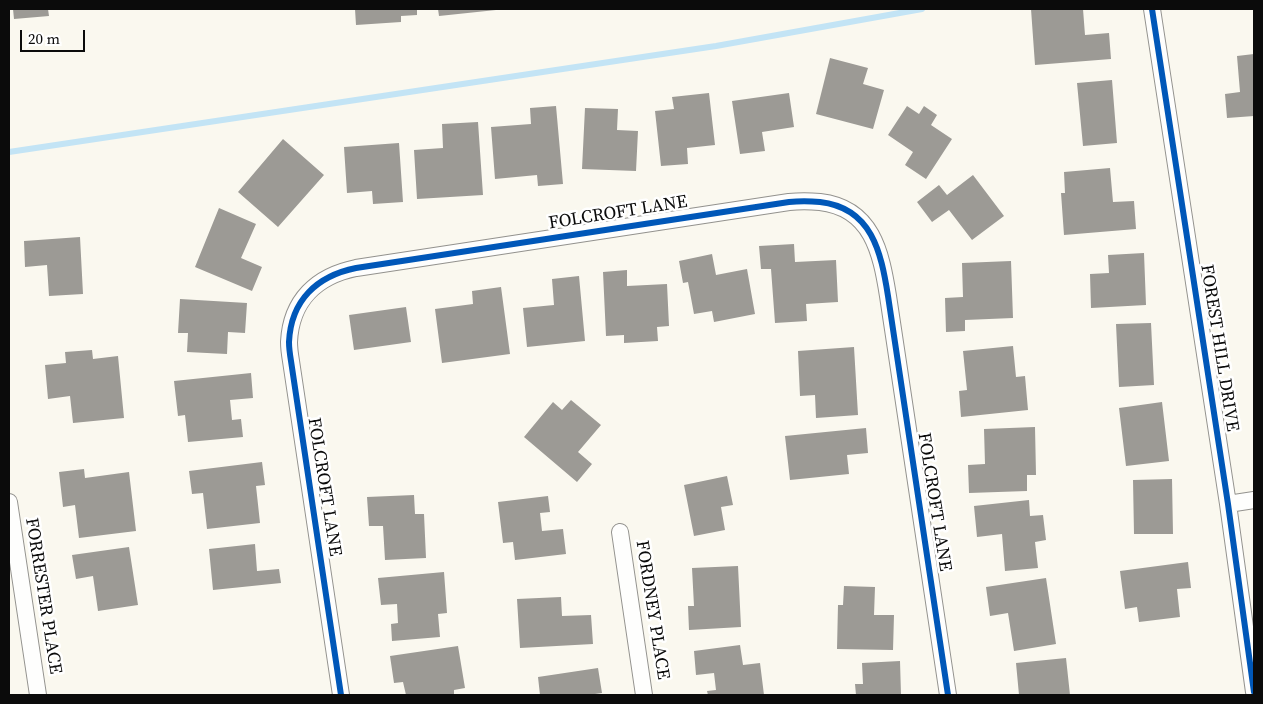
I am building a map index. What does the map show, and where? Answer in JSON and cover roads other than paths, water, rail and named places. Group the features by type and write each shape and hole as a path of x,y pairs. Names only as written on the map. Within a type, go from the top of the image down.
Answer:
{"street":[{"name":"FOREST HILL DRIVE","path":"1152,9 1228,504 1254,692"},
{"name":"FOLCROFT LANE","path":"341,695 289,343 293,320 303,300 317,284 344,270 789,202 812,201 832,204 857,218 874,238 880,256 888,296 948,695"},
{"path":"1228,504 1254,500"},
{"name":"FORRESTER PLACE","path":"9,502 38,695"},
{"name":"FORDNEY PLACE","path":"620,532 644,695"}],"waterway":[{"path":"9,152 716,46 922,9"}]}
